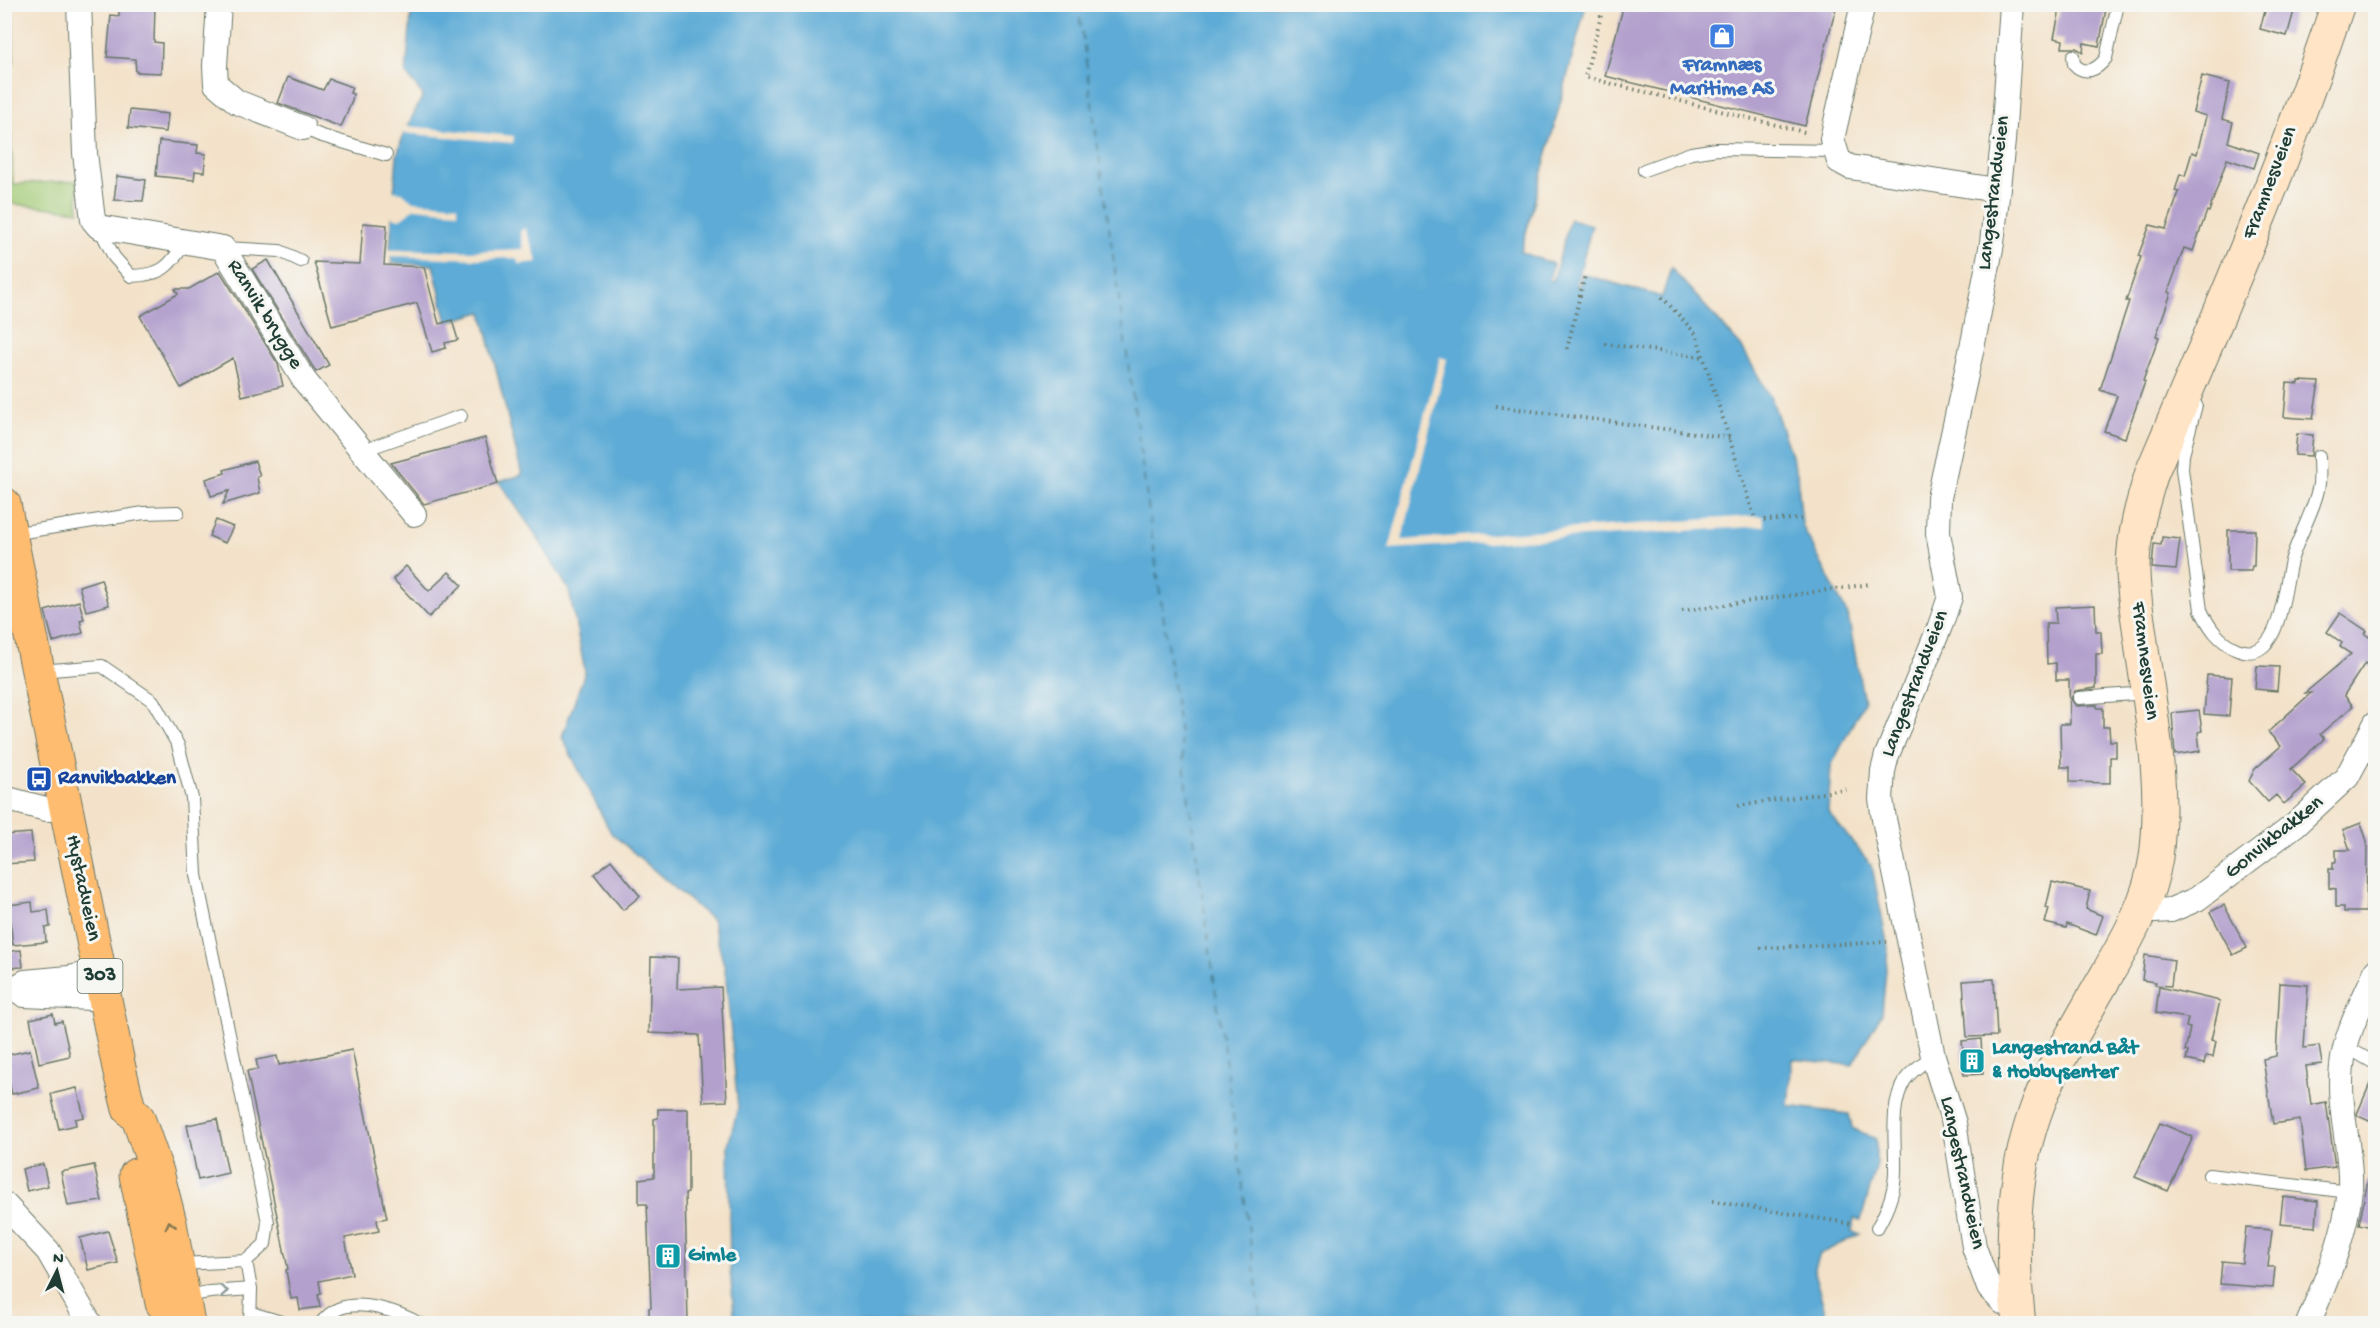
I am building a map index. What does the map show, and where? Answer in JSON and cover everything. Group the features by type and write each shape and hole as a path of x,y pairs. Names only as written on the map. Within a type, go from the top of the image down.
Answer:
{"main road":[{"name":"Framnesveien","path":"2018,1315 2015,1213 2019,1175 2032,1123 2049,1079 2143,907 2155,859 2159,792 2133,569 2135,538 2141,507 2152,472 2248,244 2323,50 2338,4"},
{"name":"Hystadveien","path":"7,519 101,984 129,1108 125,1121 177,1292 166,1323"}],"street":[{"path":"79,4 85,153 93,220 99,227"},
{"path":"219,4 216,84 237,102 303,128"},
{"path":"1863,4 1834,145 1839,161 1850,167 1996,190"},
{"name":"Langestrandveien","path":"2012,4 2003,141 1992,243 1940,498 1938,533 1950,597 1894,735 1883,771 1881,799 1933,1056 1954,1123 1974,1247 1989,1288 2018,1315"},
{"name":"Ranvik brygge","path":"99,227 223,248 304,380 414,514"},
{"name":"Gonvikbakken","path":"2143,907 2155,911 2171,910 2197,898 2295,825 2347,777 2376,723"},
{"name":"Hystadveien","path":"4,798 46,809 66,808"},
{"path":"2308,1323 2335,1259 2349,1192 2350,1174 2341,1068 2345,1046 2376,971"},
{"path":"10,988 24,995 92,998 101,984"},
{"path":"4,1204 48,1251 90,1323"}],"lane":[{"path":"2073,56 2074,64 2080,69 2094,70 2102,64 2106,58 2118,4"},
{"path":"303,128 386,155"},
{"path":"1644,170 1691,153 1717,149 1834,145"},
{"path":"99,227 114,257 130,276 152,275 172,262 185,243"},
{"path":"223,248 279,251 302,261"},
{"path":"2188,386 2198,398 2183,454 2182,469 2201,610 2208,626 2220,639 2235,649 2245,652 2256,651 2274,633 2280,616 2291,561 2319,485 2319,456"},
{"path":"361,451 461,417"},
{"path":"7,519 178,512"},
{"path":"38,671 102,666 153,701 178,745 192,798 196,875 268,1222 265,1244 246,1261 177,1292"},
{"path":"2079,698 2148,693"},
{"path":"2345,1046 2376,1064"},
{"path":"1877,1228 1892,1197 1897,1102 1905,1081 1914,1070 1933,1056"},
{"path":"2209,1175 2349,1192"},
{"path":"246,1261 251,1289 251,1318 288,1323"},
{"path":"177,1292 251,1289"},
{"path":"320,1323 338,1309 360,1306 399,1313 420,1323"}],"path":[{"path":"1604,4 1585,76 1834,145"},
{"path":"1567,349 1585,275"},
{"path":"1662,297 1696,334 1754,516"},
{"path":"1605,344 1704,357"},
{"path":"1496,406 1730,438"},
{"path":"1764,519 1801,519"},
{"path":"1682,610 1870,584"},
{"path":"1738,806 1848,789"},
{"path":"1760,948 1887,942"},
{"path":"1712,1201 1853,1224"}],"green space":[{"path":"4,5 12,5 14,63 8,69 13,184 77,181 79,211 13,204 5,201"}],"water":[{"path":"412,5 1586,5 1521,252 1553,264 1549,280 1553,281 1570,219 1592,225 1576,286 1579,287 1582,274 1662,297 1671,268 1741,346 1772,400 1797,473 1802,525 1848,616 1864,702 1831,766 1828,812 1872,866 1888,948 1882,1013 1852,1065 1792,1059 1788,1106 1849,1114 1852,1128 1876,1139 1876,1168 1861,1220 1854,1219 1852,1232 1860,1234 1820,1254 1814,1272 1825,1311 1815,1323 735,1323 730,1270 728,1145 738,1108 725,969 712,920 611,833 562,737 585,672 569,590 536,535 499,482 522,475 482,312 447,322 433,265 392,263 390,247 397,155 403,136 423,95 406,74"}],"pier":[{"path":"406,126 514,136 513,143 402,133"},
{"path":"392,191 402,192 413,201 458,205 458,212 415,208 400,219 391,217"},
{"path":"525,228 538,262 519,264 516,258 388,256 388,249 469,251 523,249 520,231"},
{"path":"1440,357 1447,359 1402,540 1754,516 1763,516 1765,526 1389,549"}],"building":[{"path":"119,4 155,4 154,42 162,43 161,73 136,72 135,59 107,57 111,15 119,16"},
{"name":"Framnæs Maritime AS","path":"1624,4 1837,4 1805,126 1605,76"},
{"path":"2061,4 2107,4 2099,46 2084,43 2083,52 2076,48 2062,48 2063,40 2054,38"},
{"path":"2267,4 2296,4 2287,36 2260,29"},
{"path":"2202,76 2230,83 2222,119 2233,122 2228,142 2259,153 2254,168 2227,159 2193,251 2184,248 2168,292 2171,293 2156,336 2159,337 2125,438 2104,431 2117,396 2100,390 2129,301 2126,301 2141,257 2138,256 2150,225 2166,229 2179,192 2175,191 2180,174 2185,176 2192,152 2197,154 2206,116 2193,112"},
{"path":"288,77 323,90 329,79 352,87 350,93 353,94 352,101 341,127 278,103"},
{"path":"130,110 168,114 166,132 128,128"},
{"path":"159,141 198,145 197,153 206,154 204,172 195,171 194,180 156,176"},
{"path":"117,176 146,180 143,201 114,200"},
{"path":"363,223 387,225 384,265 424,267 439,324 452,320 458,340 445,343 446,348 432,352 417,303 332,326 314,262 360,264"},
{"path":"268,260 329,365 316,372 252,269"},
{"path":"220,271 278,364 283,386 242,396 233,358 181,388 140,316 178,294 175,289 189,289"},
{"path":"2299,381 2319,382 2313,419 2284,417 2287,383 2299,384"},
{"path":"2297,434 2313,435 2311,456 2295,455"},
{"path":"485,438 498,484 424,504 391,463"},
{"path":"255,461 260,476 257,477 260,493 223,504 229,491 211,496 206,479 225,473 224,470"},
{"path":"216,520 233,527 225,543 209,536"},
{"path":"2228,530 2255,530 2254,566 2251,571 2228,571"},
{"path":"2162,537 2180,539 2176,570 2152,568 2154,544 2161,545"},
{"path":"406,566 429,591 449,572 462,585 429,617 393,579"},
{"path":"101,579 109,605 86,611 79,586"},
{"path":"79,601 84,619 80,620 83,633 53,642 45,611"},
{"path":"2095,605 2096,631 2101,631 2102,654 2096,654 2096,688 2075,691 2071,699 2076,706 2097,705 2097,708 2103,708 2103,727 2109,727 2110,741 2116,741 2116,757 2110,757 2110,783 2070,782 2070,767 2061,767 2060,724 2070,724 2069,680 2056,680 2056,663 2047,664 2046,623 2056,623 2055,607"},
{"path":"2340,613 2367,631 2365,634 2371,638 2376,634 2376,670 2365,663 2344,695 2353,706 2320,734 2324,739 2291,769 2306,785 2284,804 2276,795 2268,802 2249,781 2255,769 2281,746 2268,732 2311,693 2305,693 2351,654 2340,647 2342,643 2327,632"},
{"path":"2257,666 2279,667 2277,691 2255,689"},
{"path":"2207,675 2232,677 2229,716 2204,714"},
{"path":"2199,710 2202,731 2198,732 2200,751 2175,755 2172,713"},
{"path":"2361,823 2367,841 2366,912 2344,912 2344,907 2336,907 2336,889 2329,888 2329,869 2333,869 2333,862 2336,862 2336,850 2350,850 2343,830"},
{"path":"31,833 34,862 4,864 4,835"},
{"path":"611,860 640,896 623,910 594,874"},
{"path":"2052,882 2090,891 2086,909 2103,916 2096,935 2067,924 2066,928 2045,923"},
{"path":"32,902 33,912 48,910 50,927 45,928 46,942 13,945 8,905"},
{"path":"2224,905 2247,948 2233,955 2210,912"},
{"path":"21,950 23,967 4,968 4,952"},
{"path":"2145,955 2174,960 2171,986 2155,985 2156,982 2142,980"},
{"path":"651,957 678,958 677,989 721,987 727,1101 703,1102 699,1035 649,1033"},
{"path":"1994,979 1997,1036 1967,1037 1963,981"},
{"path":"2280,983 2308,985 2304,1048 2319,1046 2322,1064 2306,1066 2311,1105 2326,1102 2335,1167 2306,1171 2300,1120 2273,1124 2263,1059 2276,1056"},
{"path":"2159,987 2220,1001 2211,1040 2216,1041 2213,1057 2206,1056 2204,1064 2186,1060 2188,1052 2185,1051 2190,1028 2186,1027 2188,1018 2156,1013"},
{"path":"53,1014 55,1023 62,1021 70,1056 39,1063 30,1019"},
{"name":"Langestrand Båt & Hobbysenter","path":"1981,1039 1983,1074 1964,1075 1962,1041"},
{"path":"30,1050 39,1088 12,1094 6,1069 10,1068 7,1055"},
{"path":"352,1050 387,1218 377,1220 379,1231 345,1238 352,1274 319,1281 320,1307 300,1310 298,1298 291,1299 286,1270 288,1269 247,1071 258,1069 256,1060 277,1056 279,1065"},
{"path":"2376,1072 2376,1124 2357,1114"},
{"path":"77,1088 84,1117 75,1119 76,1125 59,1129 51,1094"},
{"name":"Gimle","path":"658,1109 688,1109 688,1193 685,1194 688,1323 649,1323 649,1308 651,1308 647,1204 639,1204 639,1179 654,1177 654,1119 658,1118"},
{"path":"217,1119 228,1173 198,1180 187,1125"},
{"path":"2160,1123 2193,1137 2168,1191 2135,1177"},
{"path":"43,1164 48,1186 27,1191 22,1169"},
{"path":"94,1165 102,1201 68,1206 61,1172"},
{"path":"2368,1180 2376,1180 2376,1228 2359,1224"},
{"path":"2283,1197 2318,1201 2316,1227 2280,1224"},
{"path":"2246,1228 2272,1230 2268,1267 2275,1267 2273,1288 2220,1284 2222,1261 2242,1263"},
{"path":"108,1231 118,1263 88,1270 80,1238"}],"ferry route":[{"path":"1078,4 1262,1324"}],"place":[{"name":"Framnæs Maritime AS","path":"1722,36"},
{"name":"Ranvikbakken","path":"39,779"},
{"name":"Langestrand Båt & Hobbysenter","path":"1972,1061"},
{"name":"Gimle","path":"668,1256"}]}
